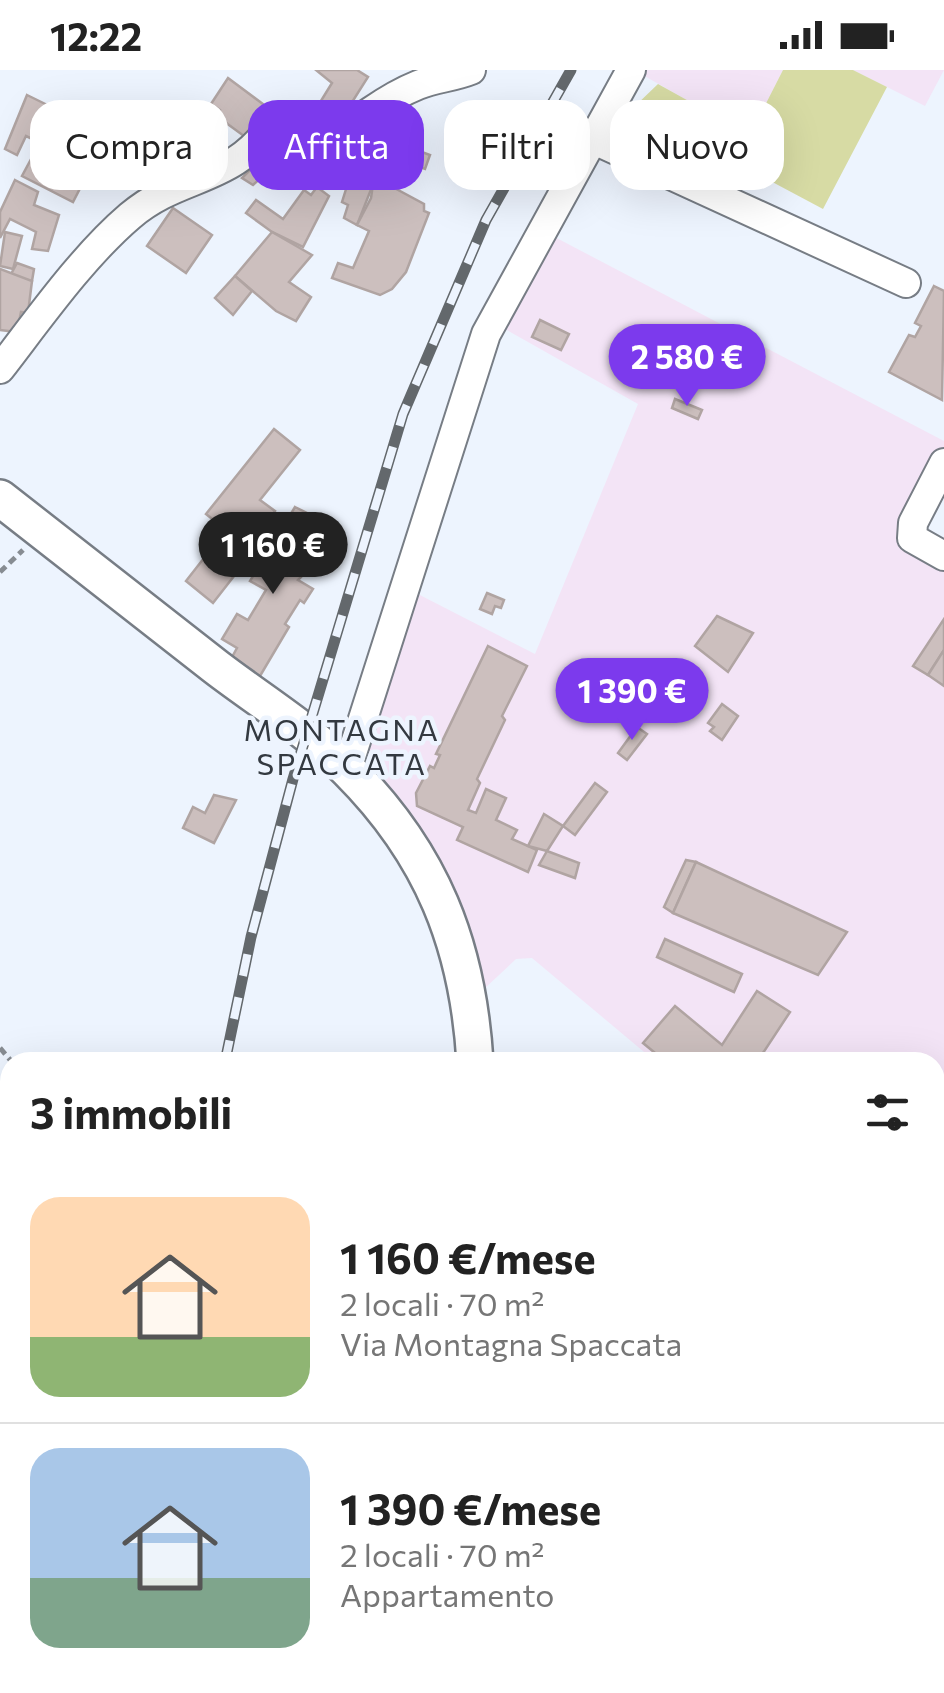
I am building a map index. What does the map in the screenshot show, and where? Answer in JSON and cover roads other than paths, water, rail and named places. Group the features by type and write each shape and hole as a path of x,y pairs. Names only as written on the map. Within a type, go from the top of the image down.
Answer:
{"main road":[{"path":"0,498 347,768 406,838 443,906 461,954 474,1052"}],"street":[{"path":"0,369 130,217 188,182 224,171 242,159 275,121 326,132 352,124 420,84 471,70"},
{"path":"347,768 486,334 631,70"},
{"path":"592,139 906,283"},
{"path":"944,463 913,523 912,538 944,556"}],"railway":[{"path":"227,1052 251,937 293,779 403,414 486,220 571,70"}],"district":[{"name":"MONTAGNA SPACCATA","path":"342,748"}]}
